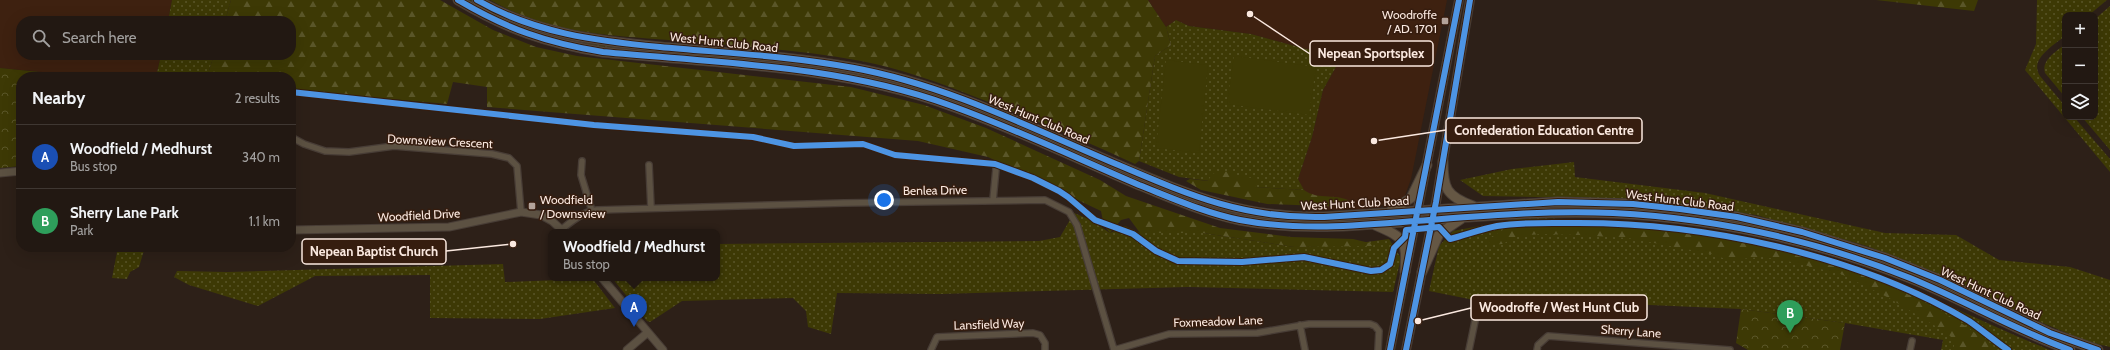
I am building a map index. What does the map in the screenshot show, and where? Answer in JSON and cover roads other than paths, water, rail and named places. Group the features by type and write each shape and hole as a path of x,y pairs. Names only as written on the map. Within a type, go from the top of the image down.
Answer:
{"main road":[{"name":"West Hunt Club Road","path":"458,0 515,30 574,47 603,52 799,70 855,78 910,92 988,120 1179,202 1234,218 1293,227 1432,221 1542,212 1609,213 1667,217 1760,232 1812,244 1891,271 1937,290 2029,334 2070,350"},
{"name":"West Hunt Club Road","path":"478,0 522,22 580,38 854,68 919,84 991,111 1174,189 1206,201 1256,213 1292,217 1324,217 1558,202 1633,204 1710,213 1784,227 1834,241 1940,280 2050,332 2098,350"},
{"path":"1390,350 1459,0"},
{"path":"1406,350 1432,221 1470,0"},
{"path":"1450,48 1461,49"},
{"path":"1443,160 1443,179 1447,190 1458,200 1476,207"},
{"path":"1388,212 1411,198 1427,165"},
{"path":"1422,272 1439,234 1462,218"},
{"path":"1374,224 1396,234 1403,243 1406,249 1405,272"}],"street":[{"name":"Downsview Crescent","path":"296,140 304,144 326,151 349,152 394,146 492,154 509,158 517,166 521,212"},
{"path":"582,161 582,175 592,210"},
{"path":"649,165 651,208"},
{"path":"993,200 996,169"},
{"path":"0,173 16,171"},
{"name":"Benlea Drive","path":"564,229 574,220 592,210 1040,199 1058,205 1069,212 1080,232 1114,350"},
{"name":"Woodfield Drive","path":"296,230 449,227 521,212 541,215 562,229"},
{"path":"604,281 663,350"},
{"path":"1470,350 1479,302"},
{"name":"Foxmeadow Lane","path":"1114,350 1169,334 1257,333 1300,325 1370,324 1375,326 1379,331 1378,350"},
{"path":"1300,325 1305,350"},
{"path":"627,350 647,332"},
{"name":"Lansfield Way","path":"931,350 937,337 1033,333 1040,335 1043,339 1045,343 1045,350"},
{"name":"Sherry Lane","path":"1537,350 1538,344 1548,336 1730,350"},
{"path":"1910,350 1912,341"}],"place":[{"name":"Nepean Sportsplex","path":"1250,14"},
{"name":"Woodroffe / AD. 1701","path":"1445,21"},
{"name":"Confederation Education Centre","path":"1374,141"},
{"name":"Woodfield / Downsview","path":"532,206"},
{"name":"Nepean Baptist Church","path":"513,244"},
{"name":"Woodroffe / West Hunt Club","path":"1418,321"},
{"name":"Woodfield / Medhurst","path":"634,327"},
{"name":"Sherry Lane Park","path":"1790,333"}]}
